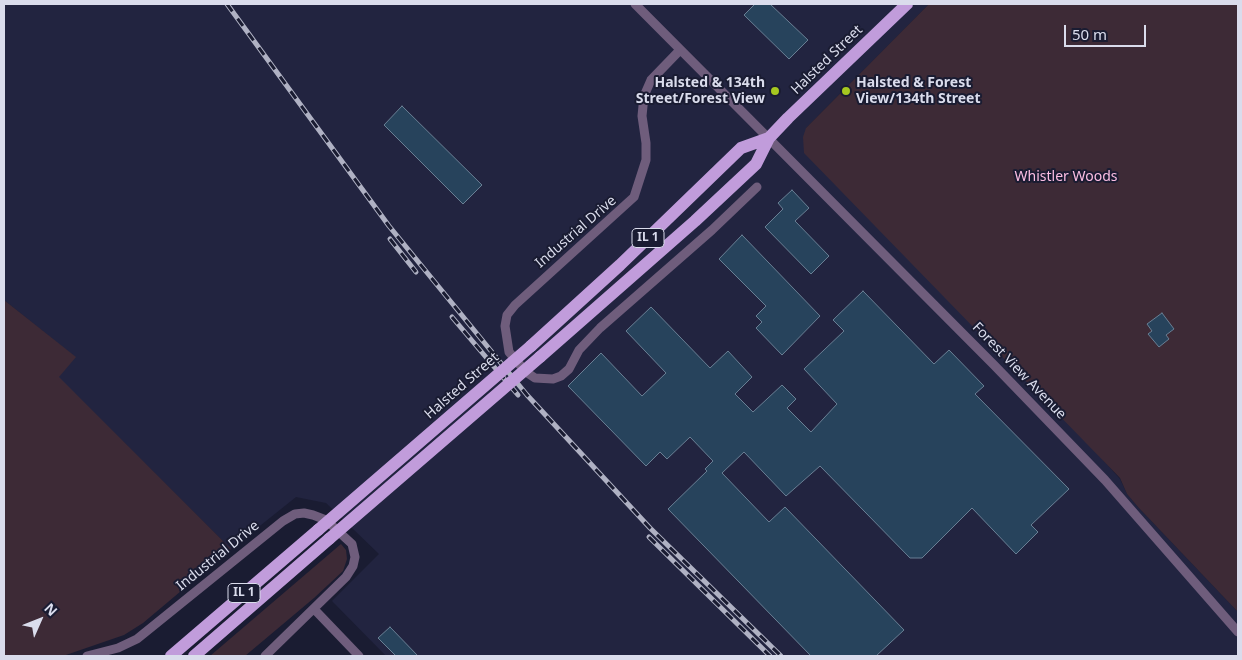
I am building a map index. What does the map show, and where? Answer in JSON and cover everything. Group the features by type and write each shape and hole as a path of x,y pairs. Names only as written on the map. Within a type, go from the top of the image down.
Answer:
{"main road":[{"name":"Halsted Street","path":"194,656 695,221 756,164 769,138 907,4"},
{"name":"Halsted Street","path":"171,656 531,346 620,265 741,148 769,138"}],"street":[{"name":"Forest View Avenue","path":"635,4 931,300 1105,480 1238,632"},
{"name":"Industrial Drive","path":"680,50 650,80 644,96 642,116 646,143 646,160 634,196 524,296 508,315 505,326 509,352 516,362 535,378 553,379 569,369 584,345 600,328 712,230 757,187"},
{"name":"Industrial Drive","path":"87,656 118,648 144,634 295,514 304,513 326,520 352,544 356,557 346,577 314,609"},
{"path":"265,656 314,609 359,656"}],"shaded area":[{"path":"4,4 929,4 806,128 1120,479 1127,494 1138,507 1238,612 1238,656 386,656 332,601 379,554 326,503 296,497 231,549 58,377 75,357 4,300"}],"green space":[{"name":"Whistler Woods","path":"929,4 1238,4 1238,612 1138,507 1127,494 1120,478 804,153 803,137 806,128"},
{"path":"4,300 76,357 59,377 231,549 143,623 124,635 63,656 4,656"},
{"path":"341,544 346,550 347,559 343,571 314,598 245,656 210,656"}],"building":[{"path":"755,4 770,4 808,40 789,59 744,15"},
{"path":"402,106 482,185 463,204 384,125"},
{"path":"792,190 809,208 795,221 829,256 811,274 765,227 783,209 778,203"},
{"path":"742,235 820,316 782,355 756,328 762,322 756,316 766,306 719,259"},
{"path":"863,291 934,364 949,350 984,386 975,394 1069,489 1031,525 1038,532 1016,554 972,508 922,558 910,558 820,466 786,496 744,452 722,473 769,522 785,507 904,630 876,656 811,656 668,509 707,471 705,469 713,461 690,437 667,459 660,452 646,466 568,386 601,353 642,396 666,373 626,331 651,307 710,368 728,351 752,377 735,394 753,412 782,385 796,399 787,408 811,432 837,404 804,369 844,331 833,320"},
{"path":"1162,313 1174,329 1166,335 1169,339 1159,347 1148,334 1152,331 1147,324"},
{"path":"390,627 418,656 396,656 378,638"}],"railway":[{"path":"227,4 389,226 527,395 650,528 781,656"},
{"path":"390,239 416,272"},
{"path":"452,317 518,395"},
{"path":"649,537 770,656"}],"place":[{"name":"Halsted & 134th Street/Forest View","path":"775,91"},
{"name":"Halsted & Forest View/134th Street","path":"846,91"}]}
